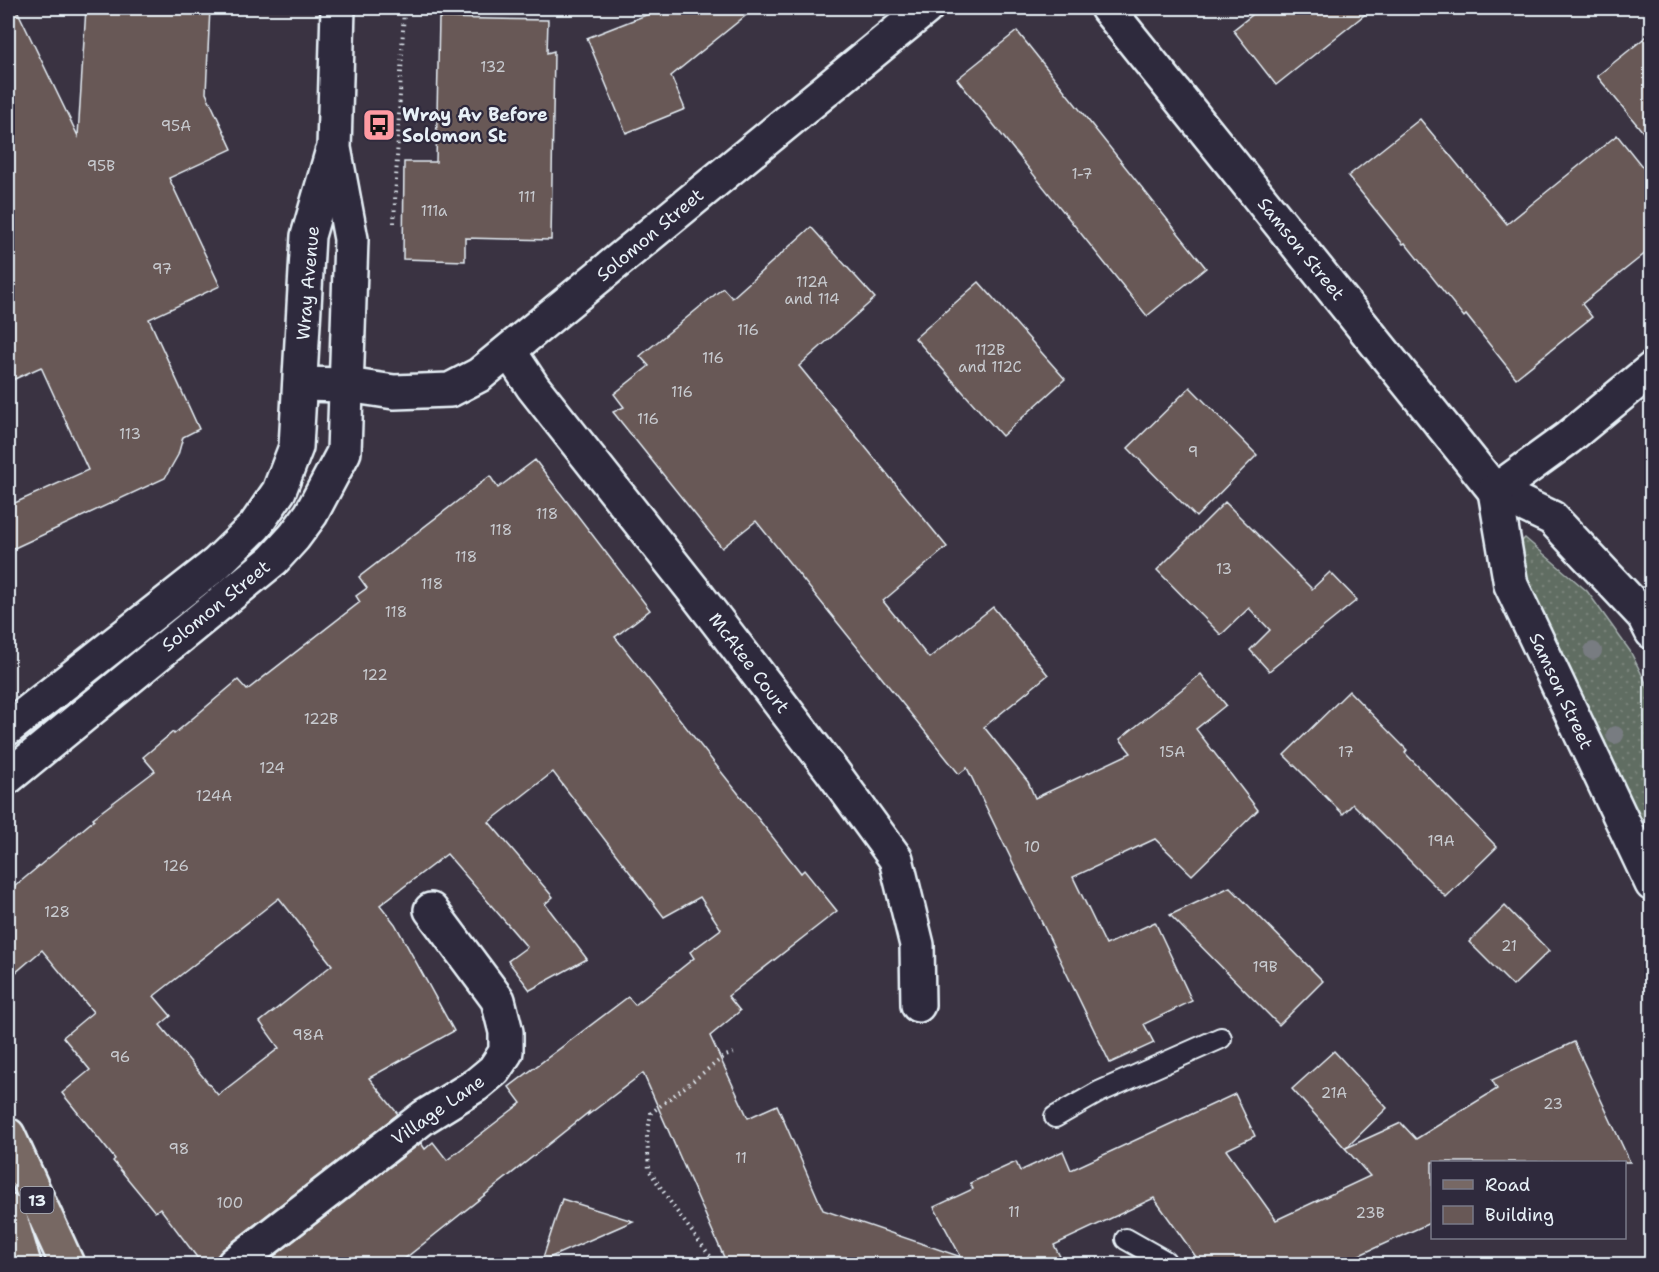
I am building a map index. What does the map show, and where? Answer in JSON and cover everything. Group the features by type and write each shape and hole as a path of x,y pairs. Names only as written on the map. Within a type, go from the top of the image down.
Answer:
{"main road":[{"name":"13","path":"8,1135 67,1264"},
{"path":"8,1211 24,1264"},
{"path":"8,1260 10,1264"}],"street":[{"name":"Wray Avenue","path":"338,8 334,148 351,239 347,385"},
{"name":"Solomon Street","path":"8,728 216,564 255,526 279,491 296,447 300,384 347,385 394,392 450,390 478,375 926,8"},
{"name":"Samson Street","path":"1107,8 1495,490 1552,518 1644,616 1652,632"},
{"name":"Wray Avenue","path":"300,384 308,236 334,148"},
{"name":"McAtee Court","path":"509,351 534,387 832,771 896,859 917,945 918,1005"},
{"path":"1495,490 1568,438 1652,369"},
{"name":"Solomon Street","path":"8,777 273,560 294,537 311,514 344,452 347,385"},
{"name":"Samson Street","path":"1495,490 1511,585 1652,884"},
{"name":"Village Lane","path":"234,1264 424,1117 476,1085 494,1070 506,1052 506,1032 498,1000 431,910"}],"lane":[{"path":"1055,1117 1099,1092 1221,1038"},
{"path":"1126,1239 1165,1261"}],"path":[{"path":"394,233 404,8"},
{"path":"710,1256 649,1170 647,1136 651,1113 725,1056 735,1053"}],"green space":[{"path":"1525,538 1587,591 1630,651 1651,693 1651,847 1525,583 1516,547"}],"building":[{"path":"8,8 16,8 78,136 86,8 210,8 206,93 232,149 169,178 220,286 149,319 199,429 183,437 178,455 165,478 8,551 8,506 88,470 41,367 8,382"},
{"path":"664,8 755,8 671,76 685,109 626,133 587,38"},
{"path":"1261,8 1373,8 1276,85 1233,30"},
{"path":"439,18 548,20 547,53 554,51 551,240 465,238 465,261 403,259 404,162 436,162"},
{"path":"1017,31 1206,268 1147,316 957,79"},
{"path":"1652,32 1652,143 1597,76"},
{"path":"1420,119 1507,224 1617,135 1652,179 1652,248 1582,304 1592,317 1516,378 1466,315 1464,317 1348,176"},
{"path":"811,227 875,298 799,366 947,547 883,601 929,658 993,607 1048,675 984,727 1028,782 1035,798 1131,753 1120,739 1201,674 1226,705 1196,729 1258,810 1192,875 1155,839 1073,877 1106,945 1155,922 1192,1001 1144,1024 1154,1043 1110,1063 967,768 959,774 756,521 722,548 613,412 624,407 614,394 649,366 640,356 723,288 732,298"},
{"path":"979,282 1065,379 1002,436 915,338"},
{"path":"1190,387 1257,455 1196,517 1128,448"},
{"path":"535,460 650,610 615,637 801,873 804,870 837,911 728,996 740,1011 710,1036 748,1118 777,1105 823,1210 961,1257 934,1207 973,1189 970,1183 1016,1162 1020,1171 1063,1151 1071,1170 1235,1094 1255,1136 1226,1150 1276,1220 1370,1176 1292,1089 1334,1051 1387,1108 1346,1148 1401,1123 1416,1139 1497,1089 1492,1080 1574,1042 1630,1162 1431,1161 1431,1222 1340,1264 1201,1264 1154,1198 1054,1245 1064,1264 965,1264 963,1261 963,1264 727,1264 643,1073 588,1115 589,1112 398,1264 264,1264 421,1143 425,1149 433,1142 447,1160 521,1103 509,1087 628,997 635,1005 694,958 690,952 721,929 700,897 664,917 553,772 489,822 553,897 545,904 587,959 530,990 508,961 527,947 447,854 380,905 395,924 454,1031 369,1078 398,1114 223,1249 217,1256 216,1264 202,1264 160,1208 155,1212 113,1161 115,1159 62,1093 90,1070 63,1037 93,1012 42,950 8,979 8,892 94,820 93,818 155,771 143,757 238,680 247,690 360,602 356,596 367,588 359,577 490,476 498,488","holes":["279,898 332,965 260,1022 279,1048 218,1095 160,1025 171,1016 154,996"]},
{"path":"1225,502 1312,589 1330,572 1357,600 1269,671 1250,650 1270,630 1249,608 1221,635 1157,570"},
{"path":"1349,691 1407,750 1405,753 1497,847 1446,897 1353,804 1343,814 1284,755"},
{"path":"1230,887 1323,981 1279,1025 1170,915"},
{"path":"1505,906 1549,951 1513,986 1469,942"},
{"path":"562,1199 633,1221 542,1261"}],"place":[{"name":"Wray Av Before Solomon St","path":"379,125"}]}
